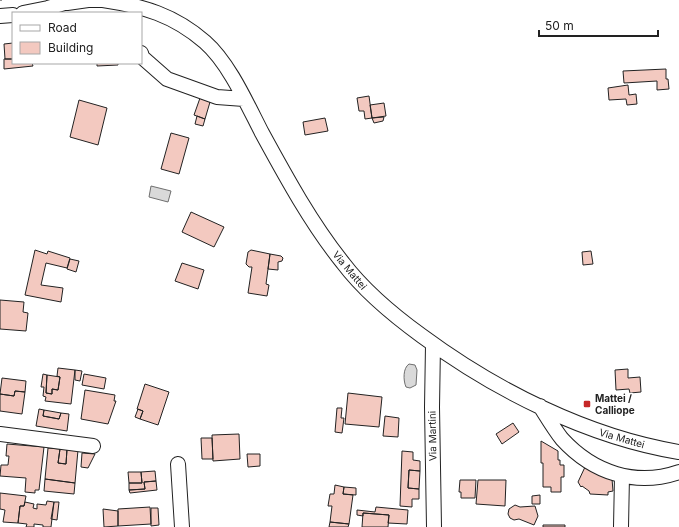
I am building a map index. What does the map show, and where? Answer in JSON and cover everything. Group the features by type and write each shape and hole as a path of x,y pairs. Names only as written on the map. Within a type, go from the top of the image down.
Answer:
{"street":[{"name":"Via Mattei","path":"27,12 71,2 102,0 125,8 138,6 171,19 206,43 219,59 233,78 294,190 329,244 343,264 376,299 393,314 433,344 483,376 540,406 606,434 679,452"},
{"path":"0,16 12,15"},
{"path":"142,57 167,79 217,97 244,99"},
{"name":"Via Martini","path":"433,344 432,406 434,527"},
{"path":"540,406 562,439 589,462 609,472 637,478 654,478 679,472"},
{"path":"0,434 93,446"},
{"path":"178,464 182,527"},
{"path":"621,527 622,476"}],"shaded area":[{"path":"151,186 171,191 168,202 149,197"},
{"path":"409,364 415,365 417,370 416,385 410,388 406,387 404,381 405,371"}],"building":[{"path":"12,43 12,59 5,59 4,44"},
{"path":"4,59 12,59 12,64 32,64 33,66 4,69"},
{"path":"97,64 118,64 118,65 97,66"},
{"path":"666,69 666,79 668,79 669,89 657,90 657,81 624,83 623,71"},
{"path":"628,85 629,95 636,94 637,104 627,105 626,99 609,100 608,88"},
{"path":"369,96 372,118 365,119 364,111 359,111 357,98"},
{"path":"200,98 210,102 205,119 194,115"},
{"path":"79,100 107,108 98,145 70,137"},
{"path":"384,103 386,116 372,118 370,105"},
{"path":"197,116 205,119 203,126 195,124"},
{"path":"384,117 383,121 374,123 372,118"},
{"path":"325,118 328,131 305,135 303,122"},
{"path":"171,133 189,138 179,174 161,169"},
{"path":"191,212 224,227 214,247 182,232"},
{"path":"35,250 47,254 48,251 70,258 67,268 46,263 41,285 63,288 61,302 25,295"},
{"path":"251,250 270,254 266,284 269,285 267,296 248,293 252,267 249,267 246,264 248,252"},
{"path":"591,251 593,264 583,265 582,252"},
{"path":"270,254 281,256 283,258 282,261 278,262 278,270 268,269"},
{"path":"70,259 79,261 76,272 67,269"},
{"path":"182,263 204,270 198,289 175,281"},
{"path":"0,300 24,302 23,312 28,313 26,331 0,329"},
{"path":"58,368 75,370 71,404 45,401 46,397 43,396 44,387 41,387 43,374 47,375 46,393 52,394 52,389 58,390 60,377 57,376"},
{"path":"628,369 628,378 640,377 641,392 630,393 629,389 616,390 615,370"},
{"path":"75,370 82,371 80,381 75,380"},
{"path":"84,374 106,378 104,389 82,385"},
{"path":"47,375 60,377 58,390 52,389 52,394 46,393"},
{"path":"2,378 26,381 25,392 15,391 14,396 0,394"},
{"path":"145,384 169,392 158,425 140,419 143,411 137,409"},
{"path":"85,390 115,395 114,401 116,401 108,424 81,419"},
{"path":"15,391 25,392 22,414 0,411 0,394 14,396"},
{"path":"348,393 382,397 379,427 345,424"},
{"path":"337,408 342,408 341,418 344,418 342,433 335,432"},
{"path":"39,409 44,410 43,416 59,419 61,413 69,414 67,431 36,426"},
{"path":"138,409 143,411 140,419 135,417"},
{"path":"44,410 61,413 59,419 43,416"},
{"path":"385,416 399,418 398,437 383,436"},
{"path":"513,423 519,432 502,444 496,434"},
{"path":"239,434 240,459 213,461 212,435"},
{"path":"201,438 212,438 213,459 202,459"},
{"path":"541,441 558,451 558,460 560,460 560,465 564,465 564,477 561,477 561,492 551,492 551,487 543,487"},
{"path":"7,444 44,447 39,490 35,490 35,493 25,492 26,478 0,476 1,465 8,465 9,456 6,456"},
{"path":"48,448 60,449 58,463 66,464 67,449 78,450 75,483 45,479"},
{"path":"60,449 67,449 66,464 58,463"},
{"path":"402,451 413,452 413,460 420,461 420,471 409,470 408,488 419,489 419,499 412,499 412,507 400,506"},
{"path":"82,453 95,454 88,468 81,467"},
{"path":"247,454 260,454 260,466 248,467"},
{"path":"585,467 612,479 613,491 608,492 608,495 590,494 589,491 582,486 581,487 578,482"},
{"path":"409,470 420,471 419,489 408,488"},
{"path":"155,471 156,481 144,482 145,489 129,490 129,483 142,483 141,472"},
{"path":"128,472 141,472 142,483 129,483"},
{"path":"45,479 75,483 74,494 44,491"},
{"path":"460,480 476,480 475,498 461,498 461,492 459,492"},
{"path":"478,480 506,480 505,506 476,504"},
{"path":"156,481 157,490 130,493 129,490 145,489 144,482"},
{"path":"335,485 344,487 343,494 353,495 349,524 330,522 332,506 328,506 330,494 334,494"},
{"path":"344,487 356,488 356,495 343,494"},
{"path":"0,493 26,496 24,506 20,506 18,523 3,522 5,510 0,509"},
{"path":"540,495 540,504 532,504 532,496"},
{"path":"47,501 54,502 51,527 43,527 43,525 34,524 34,527 26,527 27,524 18,523 20,506 24,506 25,502 34,504 33,508 37,509 37,504 46,505"},
{"path":"54,502 59,502 57,520 51,519"},
{"path":"515,505 520,507 535,506 538,516 534,525 519,519 514,520 510,518 508,514 509,509"},
{"path":"150,507 151,524 118,526 118,509"},
{"path":"376,507 408,510 407,524 388,523 389,515 363,513 363,516 357,515 357,510 375,512"},
{"path":"151,508 158,508 159,525 151,526"},
{"path":"103,509 118,511 118,526 104,527"},
{"path":"363,513 389,515 388,527 362,527"},
{"path":"330,522 349,524 348,527 329,527"},
{"path":"543,525 565,525 565,527 543,527"}],"place":[{"name":"Mattei / Calliope","path":"587,404"}]}
